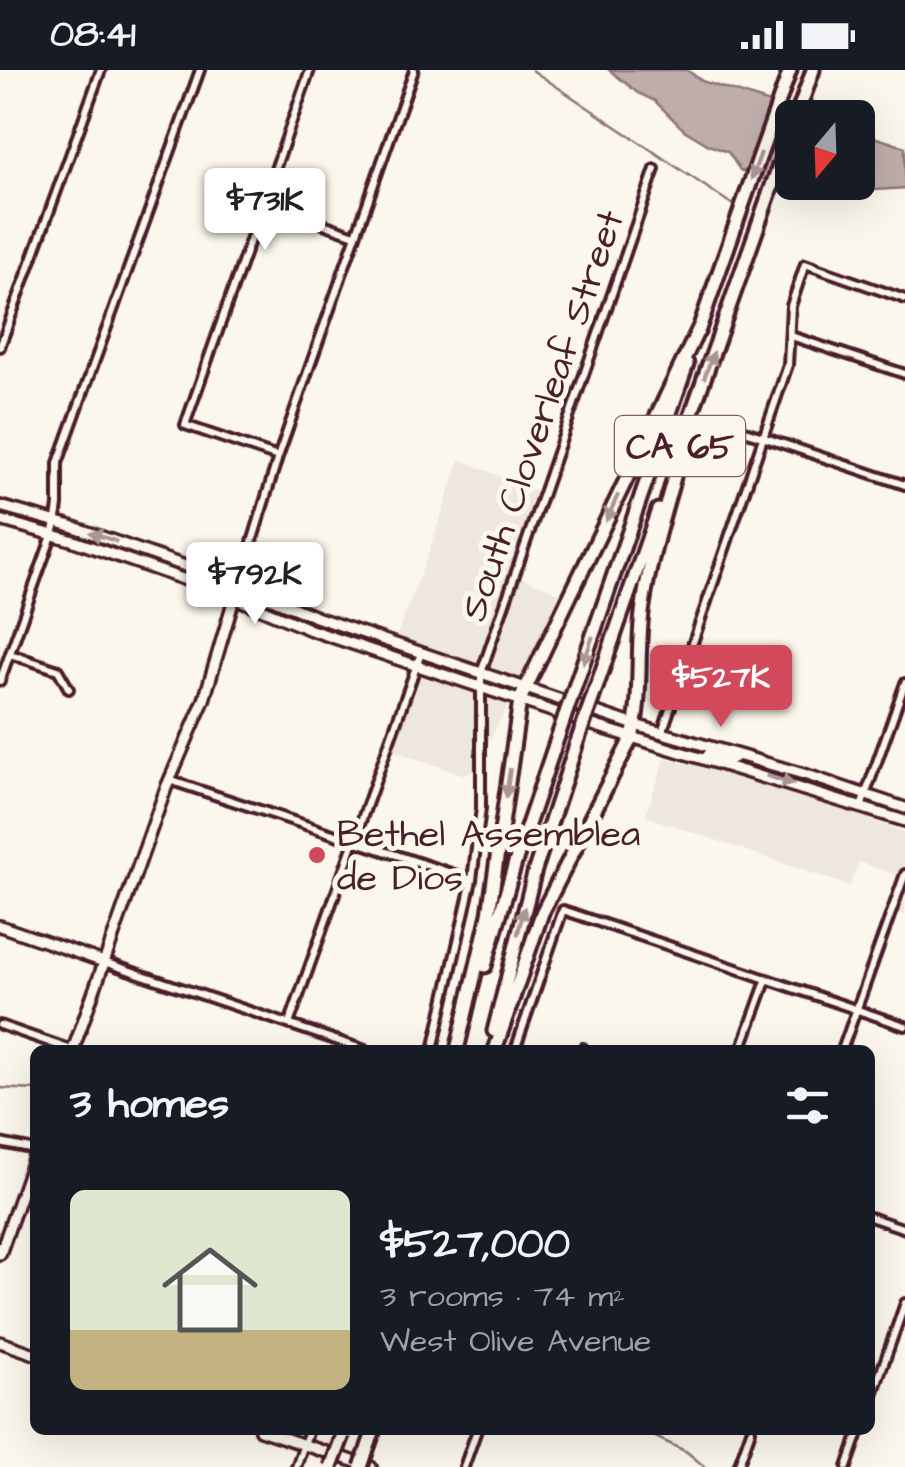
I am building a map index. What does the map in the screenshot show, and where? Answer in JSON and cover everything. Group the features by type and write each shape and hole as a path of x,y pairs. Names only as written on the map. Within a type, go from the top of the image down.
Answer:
{"highway":[{"name":"CA 65","path":"461,1045 505,893 790,70"},
{"path":"802,100 811,76"},
{"name":"CA 65","path":"493,1045 526,897 775,178"},
{"path":"461,1045 486,927 522,694 700,326"},
{"path":"494,1045 542,912 634,731 645,591 690,418"},
{"path":"331,1467 343,1435"},
{"path":"361,1467 373,1435"}],"main road":[{"path":"0,506 311,630 416,666 480,679"},
{"path":"0,521 54,527 238,585 522,694 905,822"},
{"path":"74,1045 170,780 204,700 238,585"},
{"path":"634,731 662,733 740,755 905,808"},
{"path":"705,758 709,754 730,758 740,755"},
{"path":"0,926 104,962"},
{"path":"0,1254 30,1167"},
{"path":"0,1342 30,1352"},
{"path":"275,1435 371,1467"}],"street":[{"path":"0,347 101,70"},
{"path":"0,681 54,527 58,463 200,70"},
{"path":"278,457 185,424 310,70"},
{"path":"238,585 278,457 414,70"},
{"name":"South Cloverleaf Street","path":"480,679 655,169"},
{"path":"263,204 355,235"},
{"path":"662,733 788,365 791,306 805,264 905,299"},
{"path":"791,336 905,374"},
{"path":"709,419 905,486"},
{"path":"289,1024 420,653"},
{"path":"10,654 58,670 68,688"},
{"path":"434,1045 472,880 481,808 480,679"},
{"path":"861,807 905,683"},
{"path":"170,780 472,880"},
{"path":"844,1045 905,874"},
{"path":"518,1045 563,910 905,1026"},
{"path":"104,962 350,1045"},
{"path":"743,1045 766,980"},
{"path":"0,1025 58,1045"},
{"path":"0,1144 30,1151"},
{"path":"875,1219 905,1229"},
{"path":"875,1388 905,1303"},
{"path":"296,1467 308,1435"},
{"path":"464,1467 476,1435"},
{"path":"738,1467 750,1435"},
{"path":"847,1467 858,1435"}],"shaded area":[{"path":"609,70 687,70 702,81 775,105 775,183 740,170 728,152 684,130 655,101"},
{"path":"875,137 905,147 905,188 875,190"},
{"path":"460,459 550,498 522,578 565,595 473,772 464,775 394,751 420,677 396,638"},
{"path":"665,759 753,779 905,832 905,915 899,913 896,875 859,862 850,886 645,816"}],"waterway":[{"path":"532,70 736,207"},
{"path":"0,1088 30,1090"},
{"path":"651,1435 687,1452 705,1467"}],"place":[{"name":"Bethel Assemblea de Dios","path":"317,855"}]}
